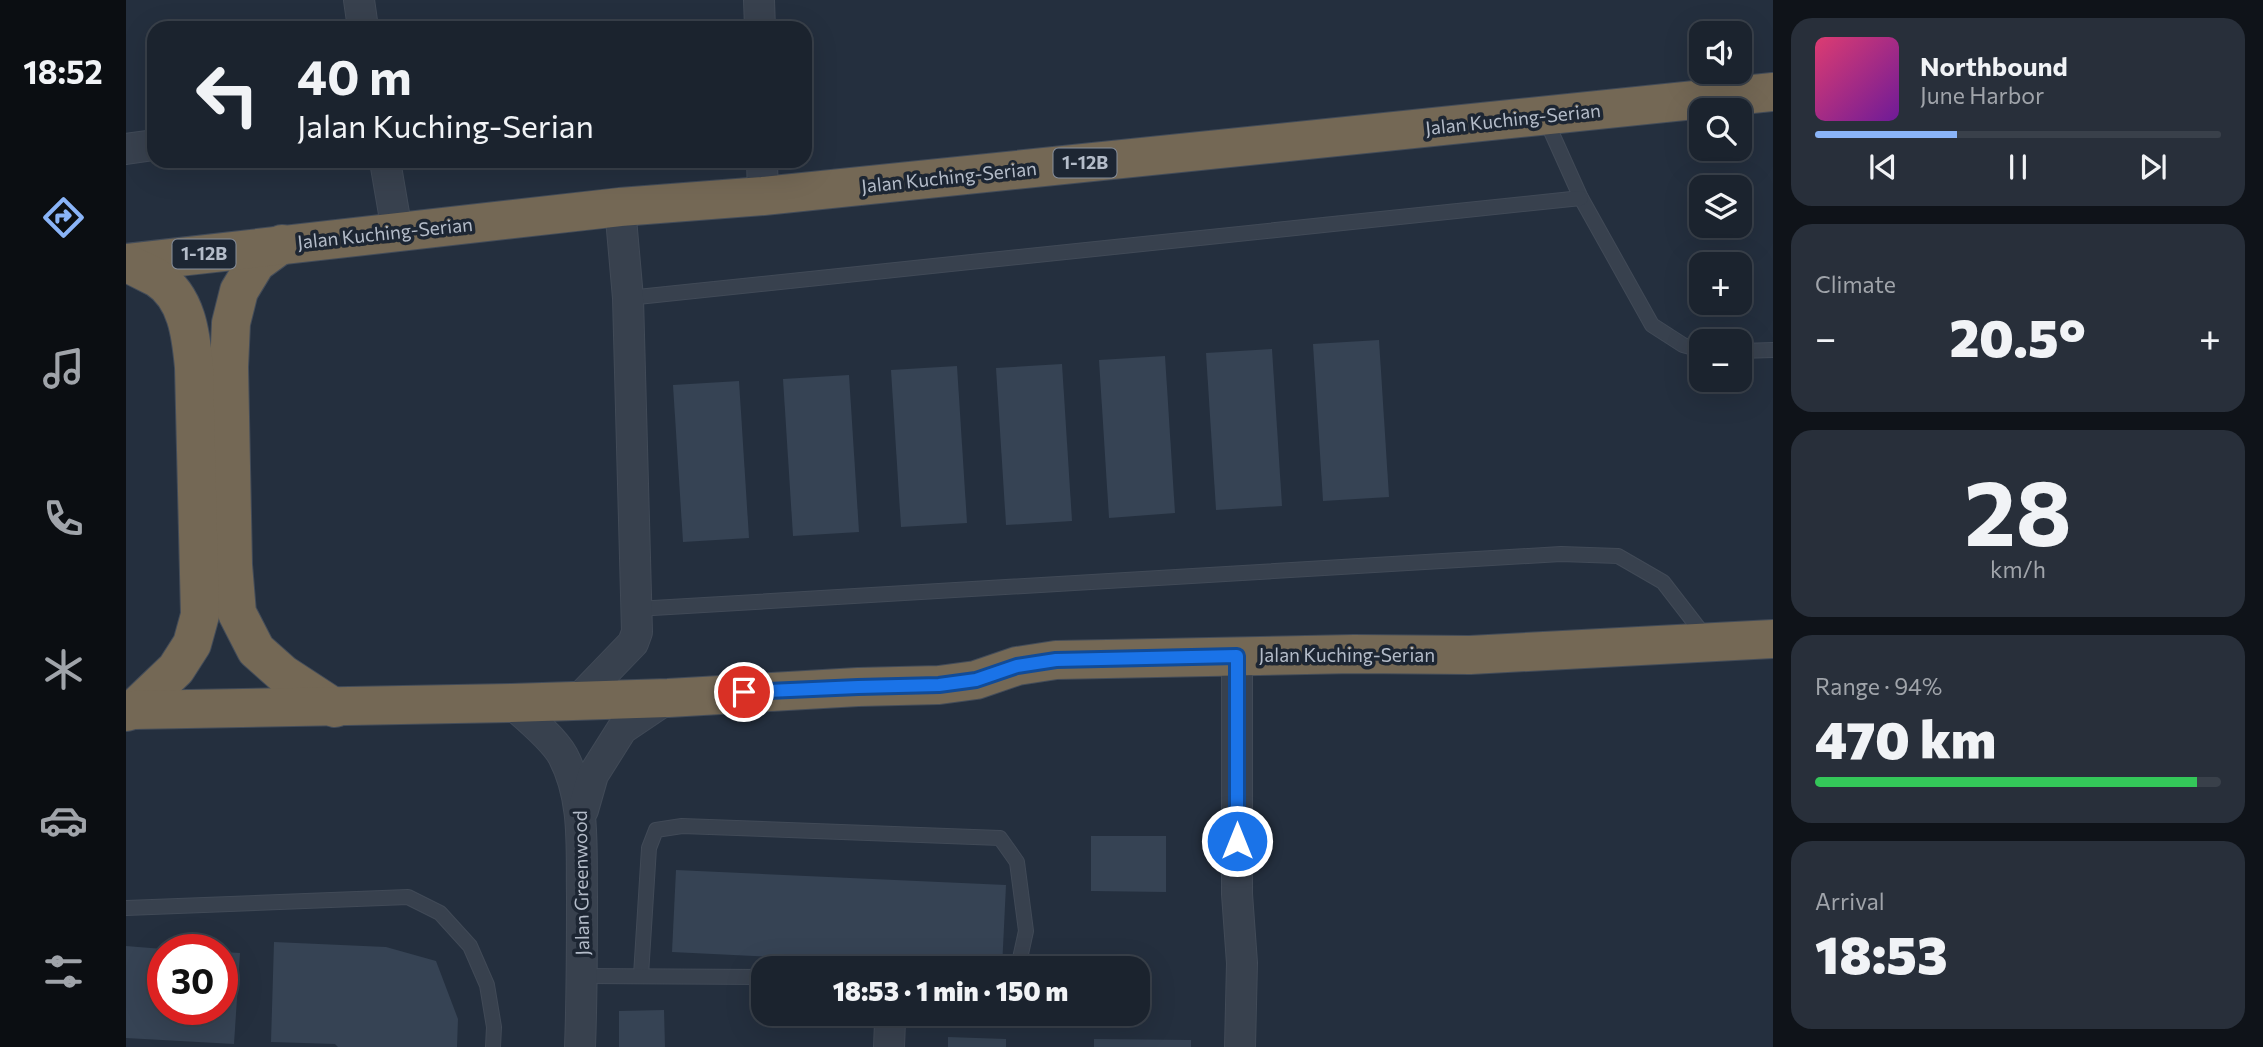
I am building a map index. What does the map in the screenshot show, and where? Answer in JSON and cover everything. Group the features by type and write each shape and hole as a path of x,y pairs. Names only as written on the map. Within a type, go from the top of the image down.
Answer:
{"highway":[{"name":"Jalan Kuching-Serian","path":"127,263 620,207 762,179 1544,116 1773,92"},
{"path":"282,244 256,263 240,291 231,323 229,367 233,565 237,612 256,650 283,674 335,708"},
{"path":"127,263 159,280 177,299 190,327 194,367 200,615 192,644 176,669 130,711"},
{"name":"Jalan Kuching-Serian","path":"130,711 668,698 939,685 976,680 1017,666 1056,660 1354,654 1470,655 1773,639"}],"street":[{"path":"359,0 362,21"},
{"path":"759,0 760,21"},
{"path":"126,149 147,146"},
{"path":"386,168 397,231"},
{"path":"578,700 633,643 637,632 628,298 620,207"},
{"path":"1237,656 1237,894 1242,963 1240,1047"},
{"path":"581,817 593,775 622,729 668,698"},
{"name":"Jalan Greenwood","path":"511,703 562,753 576,786 581,817 583,976 580,1047"}],"lane":[{"path":"1544,116 1581,198 1651,325 1689,347"},
{"path":"628,298 1581,198"},
{"path":"1752,351 1773,350"},
{"path":"636,609 1561,554 1618,556 1663,582 1710,643"},
{"path":"640,975 649,848 656,830 682,826 1000,838 1017,862 1026,931 1021,956"},
{"path":"126,908 408,897 440,913 470,946 487,985 494,1027 493,1047"},
{"path":"583,976 751,977"}],"building":[{"path":"1379,340 1389,497 1323,501 1313,344"},
{"path":"1272,349 1282,506 1216,510 1206,353"},
{"path":"1165,356 1175,513 1109,518 1099,360"},
{"path":"1062,364 1072,521 1006,525 996,368"},
{"path":"957,366 967,523 901,527 891,370"},
{"path":"849,375 859,532 793,536 783,379"},
{"path":"739,381 749,538 683,542 673,385"},
{"path":"1091,836 1166,836 1166,892 1091,891"},
{"path":"676,870 1006,885 1003,956 754,956 672,952"},
{"path":"274,942 386,947 436,961 458,1019 457,1047 338,1047 335,1044 271,1042"},
{"path":"126,946 147,948 147,1025 235,1025 234,1044 126,1038"},
{"path":"664,1010 665,1047 619,1047 619,1011"},
{"path":"948,1037 1006,1039 1006,1047 948,1047"},
{"path":"1094,1039 1191,1040 1191,1047 1094,1047"}],"route":[{"path":"744,692 939,685 976,680 1017,666 1056,660 1237,656 1237,841"}]}
